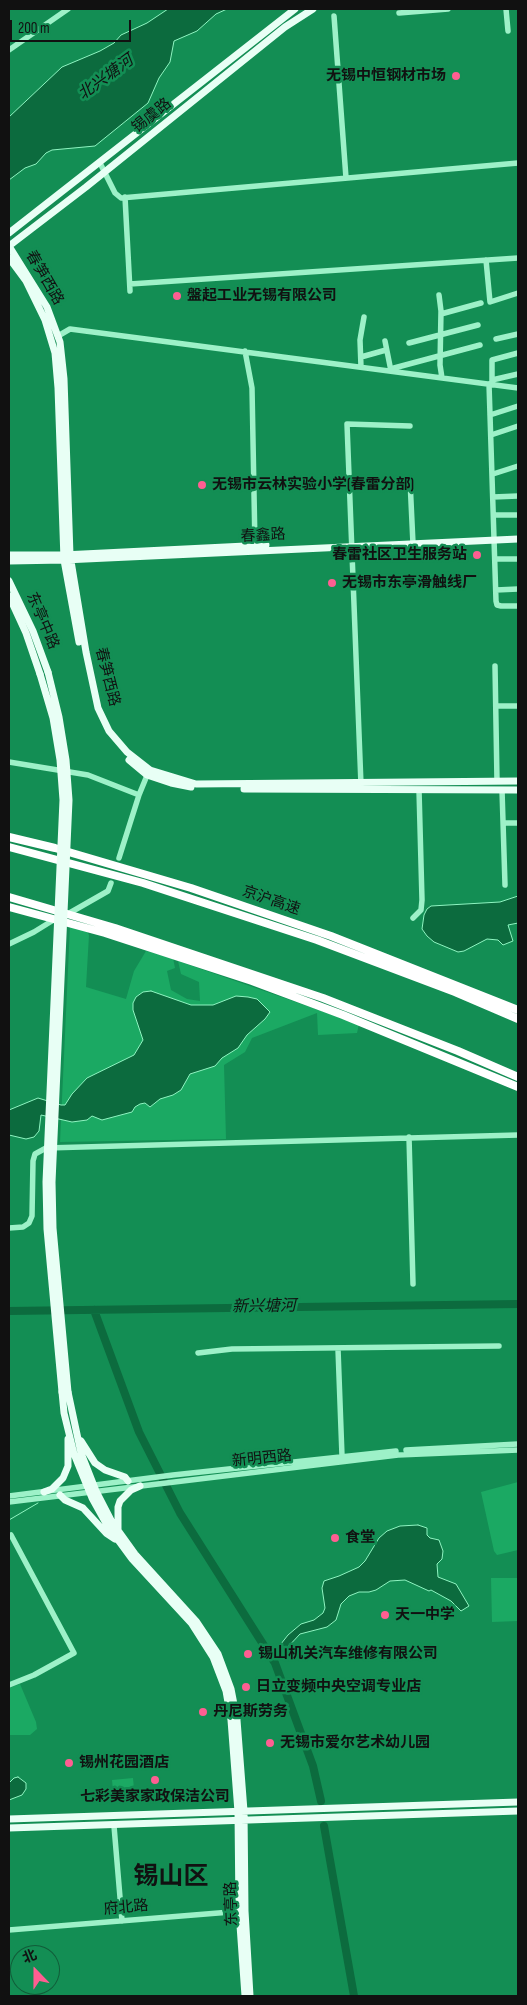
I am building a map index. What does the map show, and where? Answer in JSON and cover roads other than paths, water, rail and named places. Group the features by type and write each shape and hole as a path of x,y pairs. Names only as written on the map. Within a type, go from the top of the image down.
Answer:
{"highway":[{"name":"京沪高速","path":"9,837 55,848 200,891 332,936 518,1010"},
{"name":"京沪高速","path":"9,847 143,883 317,940 455,992 518,1019"},
{"path":"9,897 134,934 324,998 518,1077"},
{"path":"9,906 53,920 105,933 261,984 343,1015 518,1087"}],"main road":[{"name":"锡虞路","path":"9,233 100,163 209,74 295,9"},
{"name":"锡虞路","path":"9,246 286,27 313,9"},
{"name":"春笋西路","path":"9,246 47,307 58,336 64,379 67,557"},
{"name":"春笋西路","path":"9,258 26,281 45,320 55,353 67,557 88,684 97,714 111,740 125,756 148,773 171,783 203,789 518,781"},
{"name":"春鑫路","path":"9,555 67,557 256,546 518,538"},
{"name":"春鑫路","path":"9,560 352,544"},
{"name":"东亭中路","path":"9,581 32,630 48,672 60,726 69,800 52,1182 53,1228 65,1392"},
{"name":"东亭中路","path":"9,596 26,633 53,718 60,760 63,800 46,1182 47,1229 65,1392"},
{"name":"春笋西路","path":"361,786 419,790 518,790"},
{"path":"65,1392 92,1489 135,1554 196,1621 218,1654 231,1689 237,1720 241,1811"},
{"path":"65,1392 69,1436 107,1525 132,1559 192,1624 213,1657 226,1691 241,1811"},
{"path":"75,1429 89,1456 95,1463 128,1482"},
{"path":"44,1492 52,1488 63,1478 68,1466 66,1441 69,1436"},
{"path":"118,1531 118,1507 120,1502 132,1490 140,1486"},
{"path":"60,1495 65,1500 83,1508 106,1533 118,1541"},
{"path":"9,1819 518,1802"},
{"name":"东亭路","path":"241,1811 245,1996"},
{"path":"9,1828 114,1826 518,1811"},
{"name":"东亭路","path":"242,1911 250,1996"}],"street":[{"path":"9,50 68,9"},
{"path":"399,13 448,9"},
{"path":"506,9 508,31"},
{"path":"334,16 346,178"},
{"path":"100,163 115,193 121,198 518,163"},
{"path":"126,197 130,291"},
{"path":"130,284 518,258"},
{"path":"486,260 490,302 518,293"},
{"path":"439,295 442,378"},
{"path":"441,314 481,303"},
{"path":"361,367 360,340 364,318"},
{"path":"409,344 478,325"},
{"path":"58,336 70,329 491,383 518,389"},
{"path":"496,339 518,334"},
{"path":"385,341 391,371"},
{"path":"391,371 394,368 480,345"},
{"path":"361,357 386,350"},
{"path":"245,351 252,388 256,546"},
{"path":"518,353 492,360 490,415 497,605 518,606"},
{"path":"491,383 518,374"},
{"path":"490,415 518,406"},
{"path":"361,786 347,424 410,426"},
{"path":"491,435 518,426"},
{"path":"493,474 518,466"},
{"path":"410,480 413,542"},
{"path":"493,497 518,496"},
{"path":"494,515 518,515"},
{"path":"495,559 518,559"},
{"path":"496,590 518,589"},
{"path":"495,666 497,781"},
{"path":"496,706 518,706"},
{"path":"9,762 88,775 139,795"},
{"path":"119,858 148,773"},
{"path":"413,918 420,910 422,900 419,790"},
{"path":"502,790 505,885"},
{"path":"503,824 518,823"},
{"path":"9,944 108,891 111,883"},
{"path":"9,1228 23,1227 32,1216 33,1161 35,1154 46,1148 518,1134"},
{"path":"409,1137 413,1284"},
{"path":"198,1353 232,1349 499,1346"},
{"path":"338,1349 342,1456"},
{"name":"新明西路","path":"9,1502 60,1495 128,1482 150,1481 342,1456 518,1444"},
{"name":"新明西路","path":"174,1478 398,1455 518,1450"},
{"name":"新明西路","path":"9,1496 140,1486 150,1481"},
{"path":"9,1685 34,1675 74,1652 11,1535"},
{"path":"114,1826 122,1921"},
{"name":"府北路","path":"9,1930 242,1911"}],"water":[{"name":"北兴塘河","path":"168,9 227,9 216,14 197,31 174,41 170,62 159,78 148,103 95,146 52,150 46,153 36,164 25,168 9,180 9,117 62,67 100,51 114,43 121,35 147,23"},
{"path":"518,896 518,923 508,925 513,941 503,945 498,940 487,939 464,951 458,952 434,942 422,929 424,915 431,906 500,902"},
{"path":"151,991 191,1005 213,1005 236,996 248,997 257,999 270,1012 247,1035 238,1048 222,1058 215,1066 190,1074 181,1090 160,1099 150,1107 145,1103 140,1104 132,1112 102,1120 92,1116 87,1120 72,1122 41,1115 39,1131 34,1137 26,1139 9,1135 9,1110 38,1098 65,1105 72,1094 87,1078 134,1055 143,1040 133,1010 133,1003 136,997 143,992"},
{"path":"418,1525 427,1528 427,1535 430,1538 439,1540 443,1551 442,1559 437,1564 438,1577 456,1584 469,1606 461,1611 451,1601 431,1590 429,1591 405,1580 390,1581 376,1590 359,1592 349,1596 341,1604 336,1620 327,1627 300,1634 285,1650 281,1660 277,1649 288,1635 301,1624 314,1620 323,1613 325,1608 322,1588 324,1581 359,1567 365,1561 379,1538 387,1531 400,1526"},
{"path":"18,1777 26,1783 26,1789 22,1795 9,1800 9,1783"}],"waterway":[{"name":"新兴塘河","path":"9,1311 518,1304"},
{"path":"94,1310 139,1432 180,1513 275,1663 313,1766 321,1801"},
{"path":"9,1520 38,1503"},
{"path":"324,1826 354,1996"}],"place":[{"name":"无锡中恒钢材市场","path":"456,76"},
{"name":"盤起工业无锡有限公司","path":"177,296"},
{"name":"无锡市云林实验小学(春雷分部)","path":"202,485"},
{"name":"春雷社区卫生服务站","path":"477,555"},
{"name":"无锡市东亭滑触线厂","path":"332,583"},
{"name":"食堂","path":"335,1538"},
{"name":"天一中学","path":"385,1615"},
{"name":"锡山机关汽车维修有限公司","path":"248,1654"},
{"name":"日立变频中央空调专业店","path":"246,1687"},
{"name":"丹尼斯劳务","path":"203,1712"},
{"name":"无锡市爱尔艺术幼儿园","path":"270,1743"},
{"name":"锡州花园酒店","path":"69,1763"},
{"name":"七彩美家家政保洁公司","path":"155,1780"}],"district":[{"name":"锡山区","path":"171,1878"}]}
